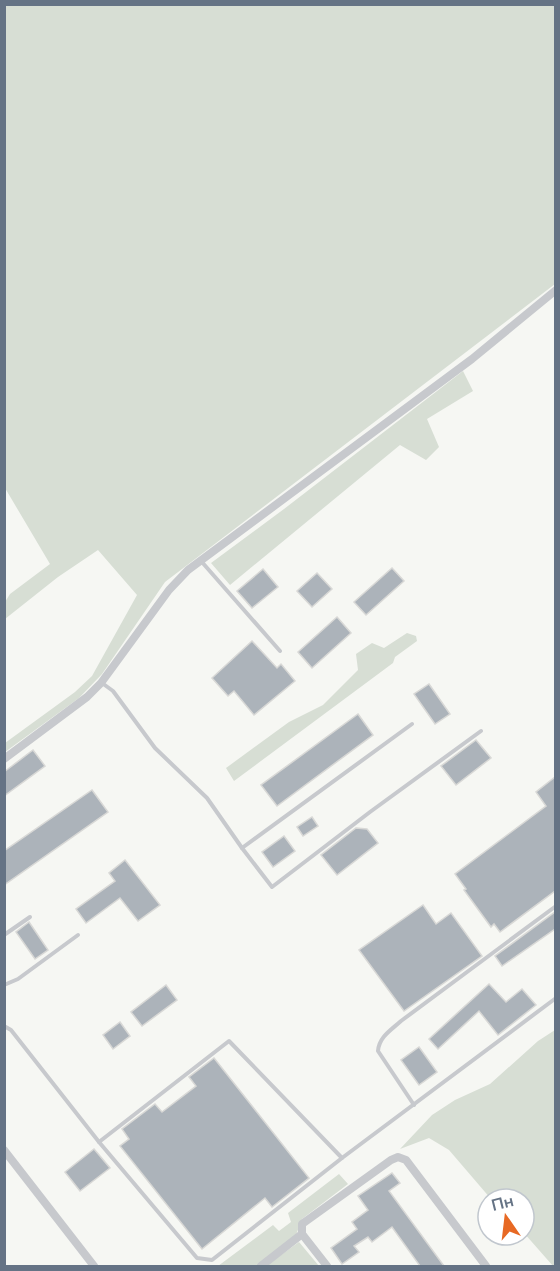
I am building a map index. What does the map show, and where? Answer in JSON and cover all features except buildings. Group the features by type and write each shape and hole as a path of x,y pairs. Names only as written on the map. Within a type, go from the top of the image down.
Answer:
{"street":[{"path":"4,759 87,697 101,682 169,590 201,561 472,359 555,290"},
{"path":"4,1150 94,1266"},
{"path":"261,1266 302,1232 306,1220 398,1157 406,1160 486,1266"},
{"path":"302,1232 327,1266"}],"lane":[{"path":"201,561 280,651"},
{"path":"101,682 113,692 155,748 207,798 272,888 370,812 481,731"},
{"path":"242,848 412,724"},
{"path":"414,1104 378,1051 378,1043 382,1037 555,906"},
{"path":"4,935 30,917"},
{"path":"4,985 18,979 78,935"},
{"path":"4,1026 11,1030 99,1142 197,1258 212,1260 342,1158 555,998"},
{"path":"99,1142 229,1041 342,1158"}],"shaded area":[{"path":"4,5 556,5 555,284 165,582 102,674 79,698 5,752 5,743 75,692 92,676 137,595 98,550 58,577 5,619 5,602 10,594 50,564 5,488"},
{"path":"463,371 473,391 427,419 439,447 426,460 400,445 230,585 211,563 284,509"},
{"path":"407,633 416,636 417,641 395,657 393,663 234,781 226,768 289,722 323,705 358,670 356,654 372,643 384,648"},
{"path":"555,1030 556,1266 553,1266 536,1247 536,1187 481,1187 449,1150 429,1138 400,1149 432,1115 455,1100 490,1084 538,1041"},
{"path":"339,1174 348,1184 302,1219 296,1235 258,1266 218,1266 273,1225 279,1231 291,1222 288,1213"},
{"path":"299,1242 319,1266 266,1266"}]}
